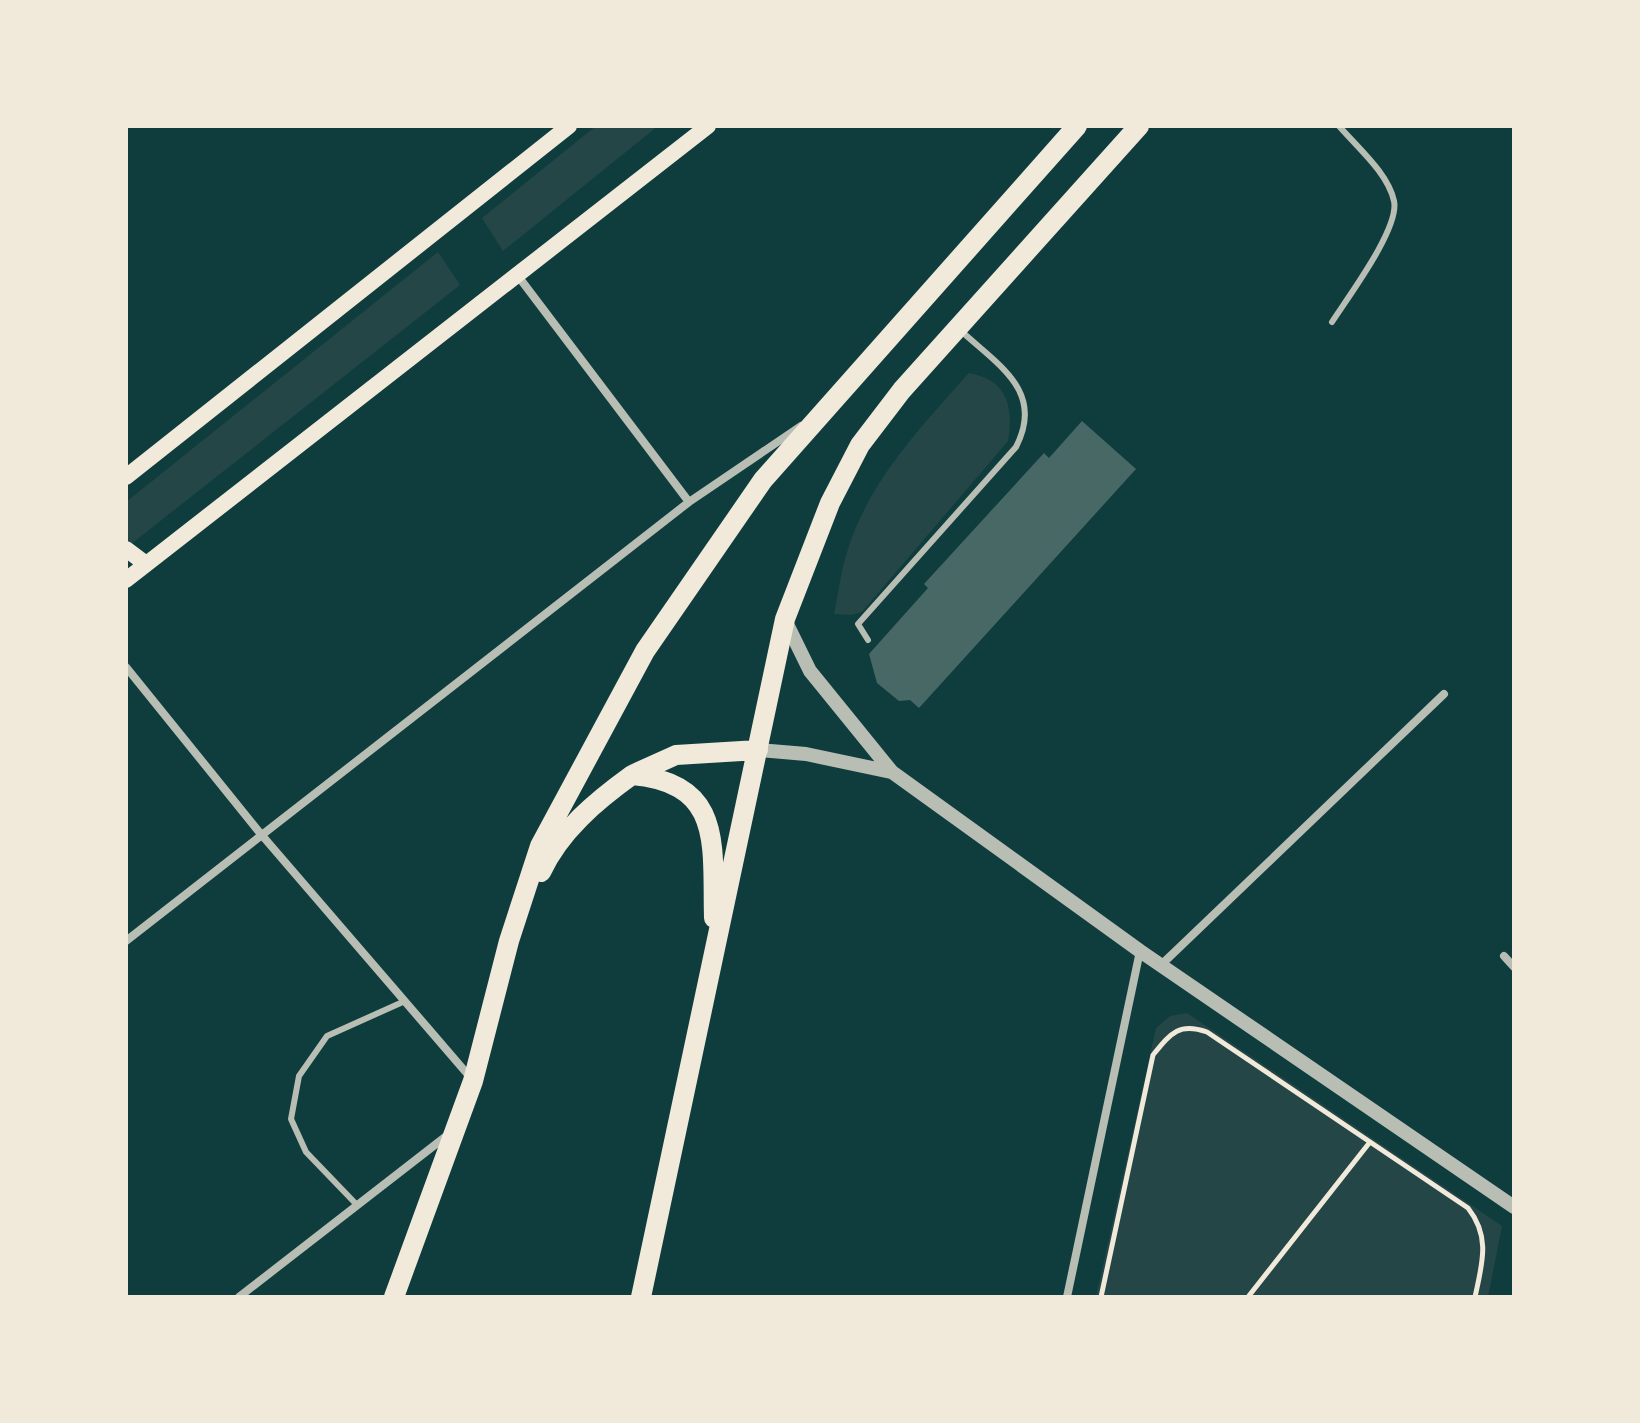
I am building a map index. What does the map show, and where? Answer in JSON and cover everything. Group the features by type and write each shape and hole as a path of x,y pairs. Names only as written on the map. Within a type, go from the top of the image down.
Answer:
{"main road":[{"path":"126,477 569,126"},
{"path":"126,580 708,126"},
{"path":"394,1297 452,1131 473,1081 509,941 540,846 645,651 763,480 1077,126"},
{"path":"641,1297 785,619 830,503 860,445 902,390 1139,126"},
{"path":"126,549 146,564"},
{"path":"509,941 550,853 597,800 632,775 676,755 736,748 758,750"},
{"path":"632,775 659,777 677,784 693,795 704,809 710,829 714,953"}],"street":[{"path":"518,276 689,502"},
{"path":"126,941 260,833 689,502 821,412"},
{"path":"785,619 810,671 892,772 1140,951 1514,1207"},
{"path":"126,667 260,833 473,1081"},
{"path":"1161,965 1444,694"},
{"path":"758,750 806,754 892,772"},
{"path":"1067,1297 1140,951"},
{"path":"1504,956 1514,967"},
{"path":"239,1297 452,1131"}],"lane":[{"path":"1332,322 1393,222 1394,201 1380,173 1339,126"},
{"path":"868,640 858,624 1016,447 1026,428 1026,410 1014,379 958,328"},
{"path":"357,1205 306,1152 291,1119 299,1076 327,1036 405,1001"}],"path":[{"path":"1101,1297 1153,1055 1177,1030 1190,1026 1207,1032 1468,1208 1477,1220 1485,1250 1475,1297"},
{"path":"1248,1297 1370,1142"}],"shaded area":[{"path":"596,126 658,126 503,251 482,218"},
{"path":"438,252 460,285 126,548 126,502"},
{"path":"969,373 992,382 1005,396 1010,417 1008,441 862,612 834,614 854,532 880,482 931,415"},
{"path":"1187,1013 1502,1226 1488,1297 1096,1297 1156,1028 1170,1016"}],"building":[{"path":"1082,421 1136,469 919,708 910,700 899,701 877,683 869,654 928,588 924,584 1044,453 1049,458"}]}
